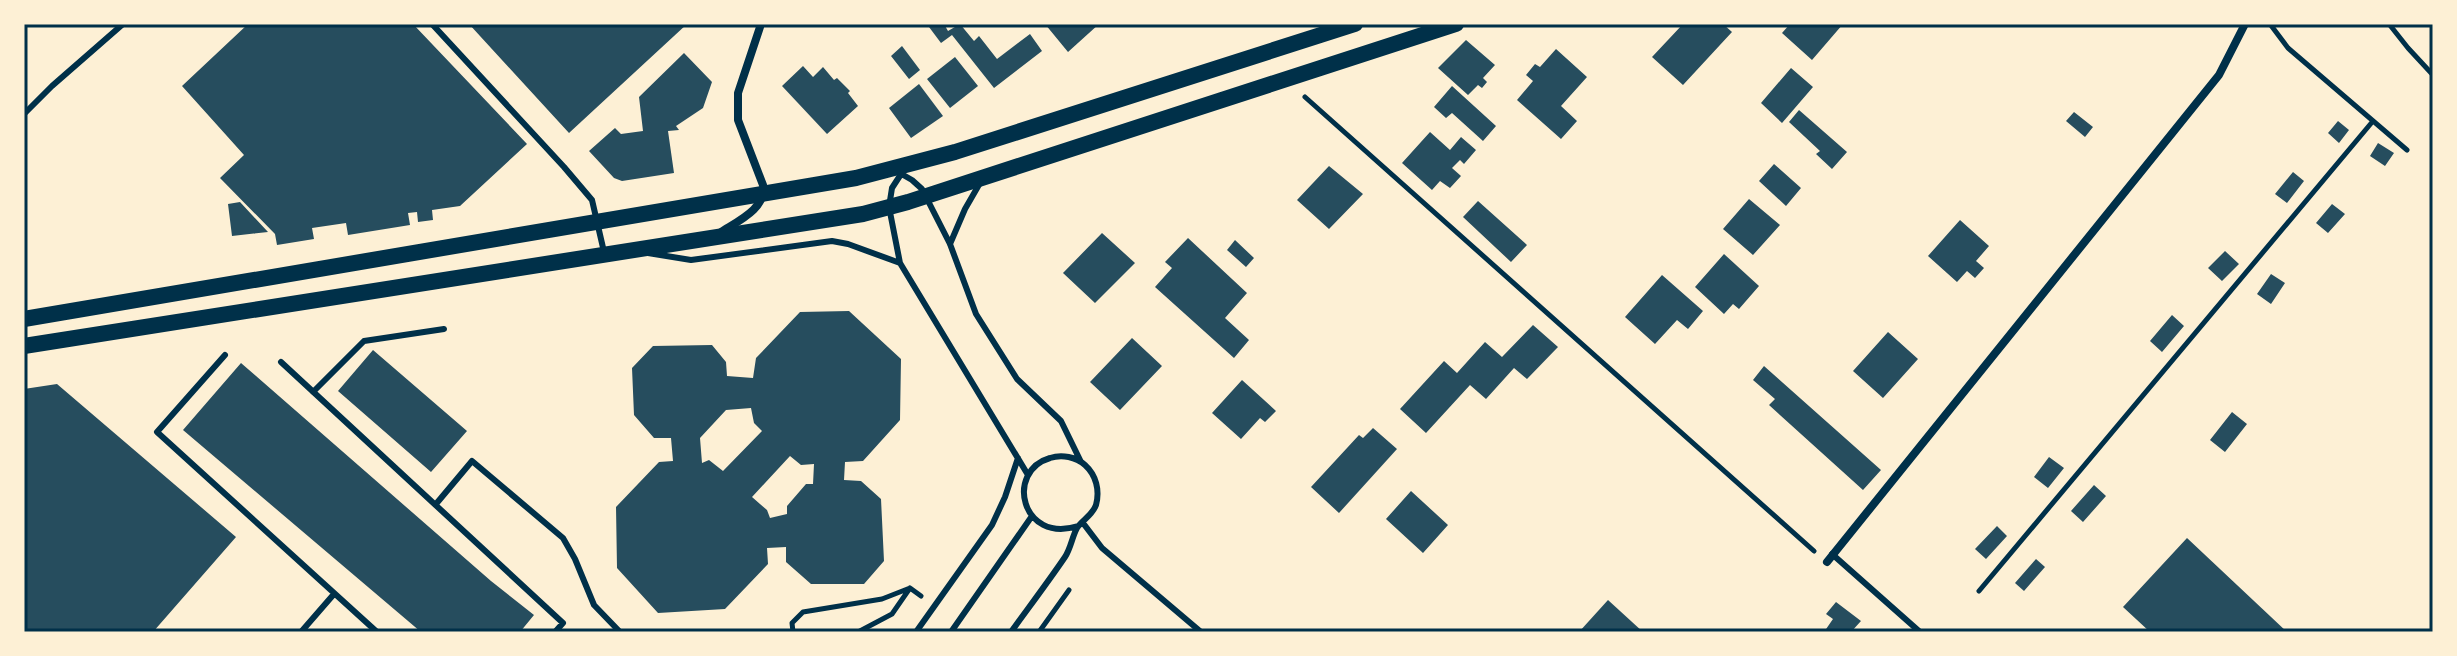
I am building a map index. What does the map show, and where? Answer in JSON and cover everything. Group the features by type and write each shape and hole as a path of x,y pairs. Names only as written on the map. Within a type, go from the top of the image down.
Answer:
{"main road":[{"path":"24,319 899,170 1355,24"},
{"path":"24,346 863,214 925,197 1456,24"}],"street":[{"path":"711,239 754,209 764,195 738,120 738,93 761,24"},
{"path":"1829,558 2219,75 2245,24"}],"lane":[{"path":"24,114 123,24"},
{"path":"432,24 592,200 605,255"},
{"path":"1011,632 1067,555 1098,495 1093,476 1081,462 1061,421 1017,379 976,314 950,244 925,197 917,184 899,170 889,207 900,263 1028,475"},
{"path":"950,244 965,209 984,177"},
{"path":"633,251 691,260 832,241 900,263"},
{"path":"313,392 364,341 444,329"},
{"path":"225,355 157,432 377,632"},
{"path":"281,362 563,623 555,632"},
{"path":"1081,462 1070,457 1046,459 1028,475 1024,496 1032,516 1042,525 1066,530 1081,524"},
{"path":"916,632 992,525 1018,458"},
{"path":"436,504 472,461 563,538 594,605 620,632"},
{"path":"951,632 1032,516"},
{"path":"1081,524 1102,548 1201,632"},
{"path":"1829,558 1920,632"},
{"path":"301,632 334,594"}],"path":[{"path":"2270,24 2288,48 2407,150"},
{"path":"2389,24 2433,75"},
{"path":"1292,77 1308,101 1829,558"},
{"path":"1979,591 2373,121"},
{"path":"910,588 925,599"},
{"path":"793,632 792,623 803,612 882,599 910,588"},
{"path":"858,632 892,614 910,588"},
{"path":"1039,632 1069,590"}],"building":[{"path":"248,24 413,24 527,144 460,206 432,210 433,220 418,222 417,212 408,213 410,225 348,235 346,223 312,228 314,239 277,245 275,234 220,178 244,155 182,86"},
{"path":"469,24 687,24 569,133"},
{"path":"944,24 948,31 960,24 974,41 979,36 997,59 1030,34 1042,51 994,88 952,35 941,43 929,27"},
{"path":"1045,24 1099,24 1068,52"},
{"path":"1683,24 1723,24 1732,32 1683,85 1652,57"},
{"path":"1790,24 1843,24 1812,60 1782,33"},
{"path":"1466,40 1495,65 1483,78 1487,82 1482,88 1478,85 1468,95 1438,68"},
{"path":"902,46 920,70 909,79 891,56"},
{"path":"1556,49 1587,77 1561,106 1577,121 1561,139 1517,100 1533,81 1526,75 1535,64 1540,67"},
{"path":"684,53 712,82 703,108 676,126 679,130 668,131 674,173 622,181 614,178 589,151 615,128 621,134 643,131 639,97"},
{"path":"955,57 978,86 950,108 927,79"},
{"path":"803,66 813,77 823,67 834,80 837,78 850,91 848,93 858,106 827,134 782,86"},
{"path":"1791,68 1813,87 1782,123 1761,103"},
{"path":"919,84 943,116 911,138 889,108"},
{"path":"1452,86 1496,126 1483,141 1452,113 1446,118 1434,107"},
{"path":"1799,110 1847,152 1832,169 1816,154 1820,151 1789,122"},
{"path":"2074,112 2093,127 2085,137 2066,121"},
{"path":"2338,121 2349,130 2339,143 2328,133"},
{"path":"1430,132 1450,150 1461,137 1476,150 1464,164 1460,160 1452,168 1461,176 1450,188 1440,181 1432,190 1402,163"},
{"path":"2378,143 2394,153 2385,166 2370,156"},
{"path":"1774,164 1801,188 1786,206 1759,181"},
{"path":"1329,166 1363,194 1329,229 1297,200"},
{"path":"2293,172 2304,181 2287,203 2275,194"},
{"path":"1749,199 1780,225 1753,255 1723,229"},
{"path":"1478,201 1527,245 1511,262 1463,217"},
{"path":"240,202 268,232 232,236 228,204"},
{"path":"2332,204 2345,214 2328,233 2316,223"},
{"path":"1960,220 1989,246 1976,261 1984,268 1975,278 1967,271 1957,282 1928,256"},
{"path":"1102,233 1135,263 1095,303 1063,273"},
{"path":"1188,238 1247,293 1225,318 1249,340 1234,358 1155,287 1172,268 1165,262"},
{"path":"1235,240 1254,258 1246,267 1227,250"},
{"path":"2225,251 2239,264 2222,281 2208,268"},
{"path":"1724,254 1759,286 1739,309 1733,304 1724,314 1695,287"},
{"path":"2271,274 2285,283 2271,304 2257,294"},
{"path":"1662,275 1703,311 1688,329 1677,320 1655,344 1625,317"},
{"path":"849,311 901,359 900,420 863,461 845,462 844,480 861,481 881,499 884,561 864,584 811,584 786,562 786,547 767,548 768,564 725,609 658,613 617,568 616,507 659,462 673,461 671,438 654,438 634,415 632,368 653,346 712,345 726,362 727,376 753,378 756,358 800,312","holes":["751,408 754,423 762,431 723,471 709,460 702,463 700,438 726,410","790,456 801,465 814,464 813,484 806,484 787,506 787,514 770,518 767,510 752,497"]},
{"path":"2172,315 2184,326 2162,352 2150,341"},
{"path":"1533,325 1558,347 1527,379 1514,368 1486,399 1470,385 1426,433 1400,409 1444,361 1457,373 1485,342 1502,357"},
{"path":"1888,332 1918,359 1883,398 1853,371"},
{"path":"1132,338 1162,366 1120,410 1090,382"},
{"path":"373,350 467,431 431,472 338,391"},
{"path":"241,363 534,615 520,632 421,632 183,430"},
{"path":"1764,366 1881,470 1863,490 1769,405 1775,399 1753,380"},
{"path":"1242,380 1276,411 1265,422 1260,418 1241,439 1212,413"},
{"path":"57,384 236,537 153,632 24,632 24,389"},
{"path":"2232,412 2247,424 2225,452 2210,440"},
{"path":"1373,428 1397,449 1339,513 1311,487 1359,435 1363,438"},
{"path":"2049,457 2064,468 2048,488 2034,477"},
{"path":"2094,485 2106,496 2083,522 2071,511"},
{"path":"1411,491 1448,525 1423,553 1386,519"},
{"path":"1997,526 2007,536 1986,559 1975,549"},
{"path":"2187,538 2287,632 2150,632 2123,607"},
{"path":"2036,559 2045,567 2024,591 2015,583"},
{"path":"1608,600 1643,632 1579,632"},
{"path":"1836,602 1861,621 1851,632 1824,632 1833,619 1826,614"}]}
